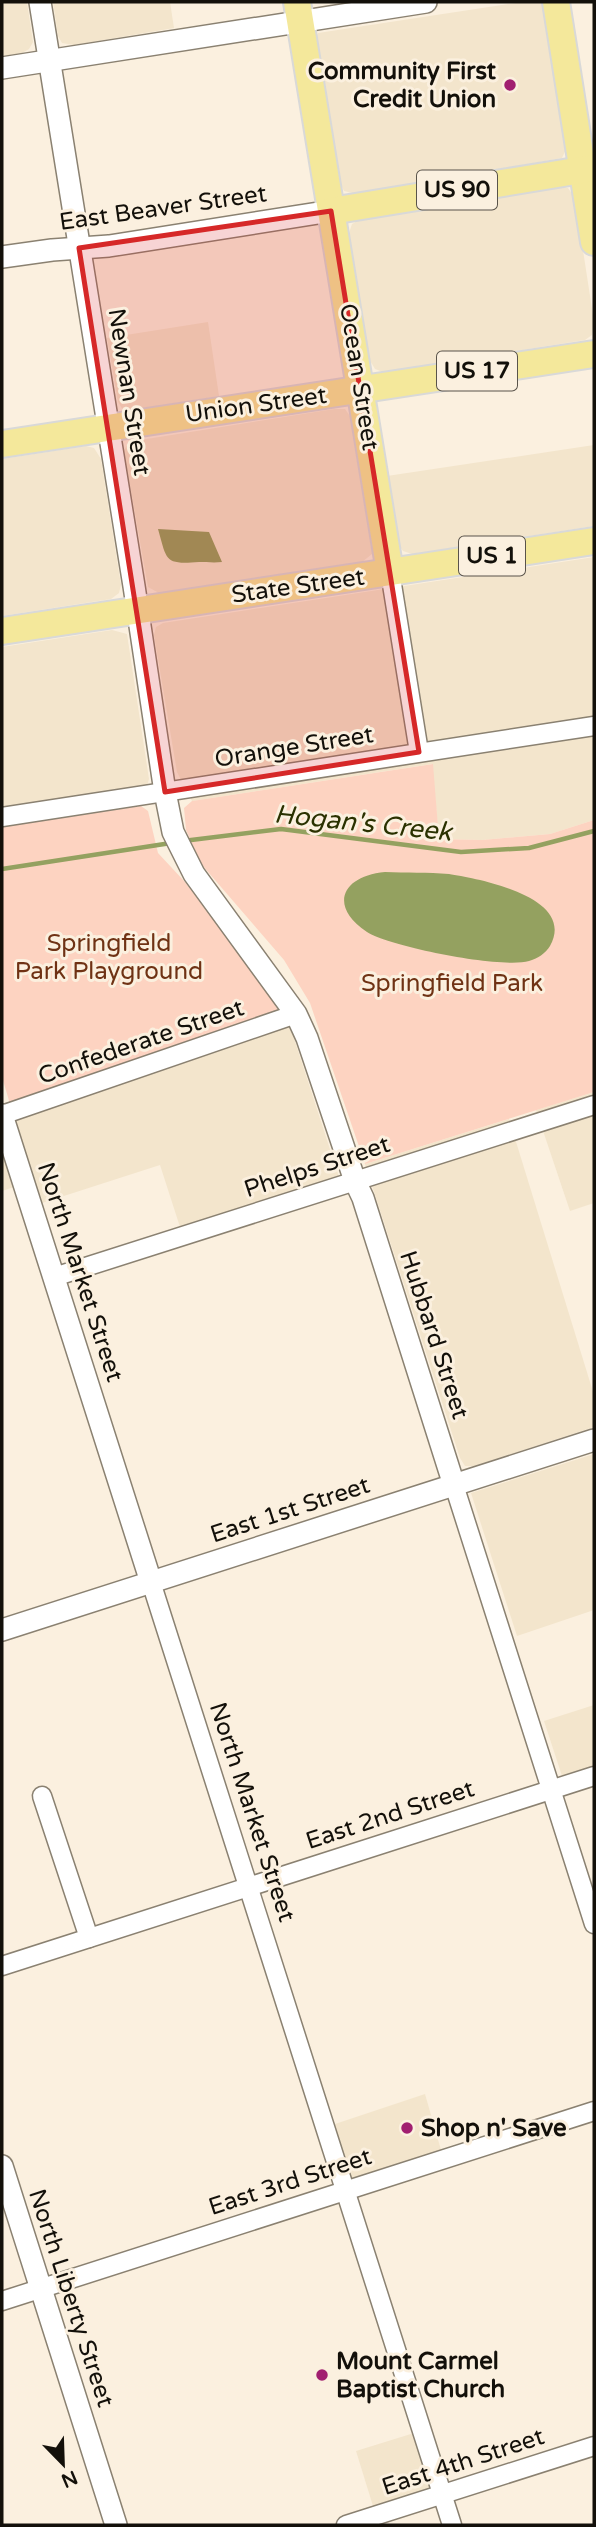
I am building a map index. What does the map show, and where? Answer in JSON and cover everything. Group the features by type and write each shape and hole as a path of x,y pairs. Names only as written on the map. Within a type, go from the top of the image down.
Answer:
{"main road":[{"path":"556,2 589,169 594,242"},
{"name":"Ocean Street","path":"298,12 390,572"},
{"name":"US 90","path":"331,211 589,169"},
{"name":"Union Street","path":"2,444 594,354"},
{"name":"State Street","path":"2,631 594,541"}],"street":[{"name":"Newnan Street","path":"40,2 165,792"},
{"path":"2,68 298,12 426,2"},
{"name":"East Beaver Street","path":"2,257 109,246 331,211"},
{"name":"Ocean Street","path":"390,572 419,752"},
{"name":"Orange Street","path":"2,817 594,726"},
{"name":"Hubbard Street","path":"165,792 173,832 182,854 296,1014 307,1038 367,1210 594,1924"},
{"name":"Confederate Street","path":"2,1115 296,1014"},
{"name":"Phelps Street","path":"54,1277 594,1105"},
{"name":"North Market Street","path":"2,1115 452,2525"},
{"name":"East 1st Street","path":"2,1630 594,1440"},
{"name":"East 2nd Street","path":"2,1966 594,1776"},
{"path":"42,1796 89,1938"},
{"name":"East 3rd Street","path":"2,2301 594,2111"},
{"name":"North Liberty Street","path":"2,2166 116,2525"},
{"name":"East 4th Street","path":"346,2525 594,2446"}],"highlighted area":[{"path":"331,211 419,752 165,792 79,248"}],"shaded area":[{"path":"2,2 27,2 33,42 29,49 22,53 2,56"},
{"path":"53,2 170,2 174,28 74,45 62,43 58,36"},
{"path":"522,2 543,2 567,147 562,158 356,194 344,191 340,183 316,37 318,33"},
{"path":"559,187 568,188 575,198 594,322 592,335 585,340 383,372 375,369 369,359 349,233 352,224 361,219"},
{"path":"208,322 219,396 123,410 118,402 107,338"},
{"path":"345,409 352,419 373,546 372,554 362,562 159,593 148,587 124,451 128,442"},
{"path":"594,445 594,526 412,554 403,551 398,544 387,476"},
{"path":"86,446 94,448 101,459 121,585 119,593 111,599 2,616 2,459"},
{"path":"158,529 209,532 222,562 173,561 166,554"},
{"path":"594,557 594,820 550,834 482,840 439,839 432,764 192,801 177,772 154,635 156,627 163,623"},
{"path":"112,630 127,634 149,779 141,806 2,827 2,647"},
{"path":"385,872 449,874 482,880 521,894 538,903 550,915 555,929 550,946 535,959 515,963 447,955 380,938 355,922 344,903 350,886 359,879"},
{"path":"278,1011 290,1026 339,1177 180,1227 160,1165 39,1204 10,1104"},
{"path":"594,1092 594,1203 570,1211 536,1110"},
{"path":"509,1119 594,1395 594,1427 474,1466 465,1466 460,1458 365,1164"},
{"path":"2,1138 17,1186 2,1191"},
{"path":"594,1454 594,1610 517,1636 471,1493"},
{"path":"594,1705 594,1766 562,1776 544,1721"},
{"path":"425,2094 441,2150 350,2179 332,2125"},
{"path":"414,2433 431,2489 373,2506 356,2451"}],"green space":[{"name":"Springfield Park","path":"433,764 439,839 482,840 550,834 594,820 594,1092 365,1164 310,1003 284,960 202,865 186,830 184,808 192,801"},
{"name":"Springfield Park Playground","path":"141,806 148,811 158,853 185,882 273,998 278,1011 10,1104 2,1077 2,827"}],"waterway":[{"name":"Hogan's Creek","path":"183,841 281,829 461,852 529,848 594,831"},
{"name":"Hogan's Creek","path":"2,869 171,843"}],"place":[{"name":"Community First Credit Union","path":"510,85"},
{"name":"Shop n' Save","path":"407,2128"},
{"name":"Mount Carmel Baptist Church","path":"322,2375"}]}
